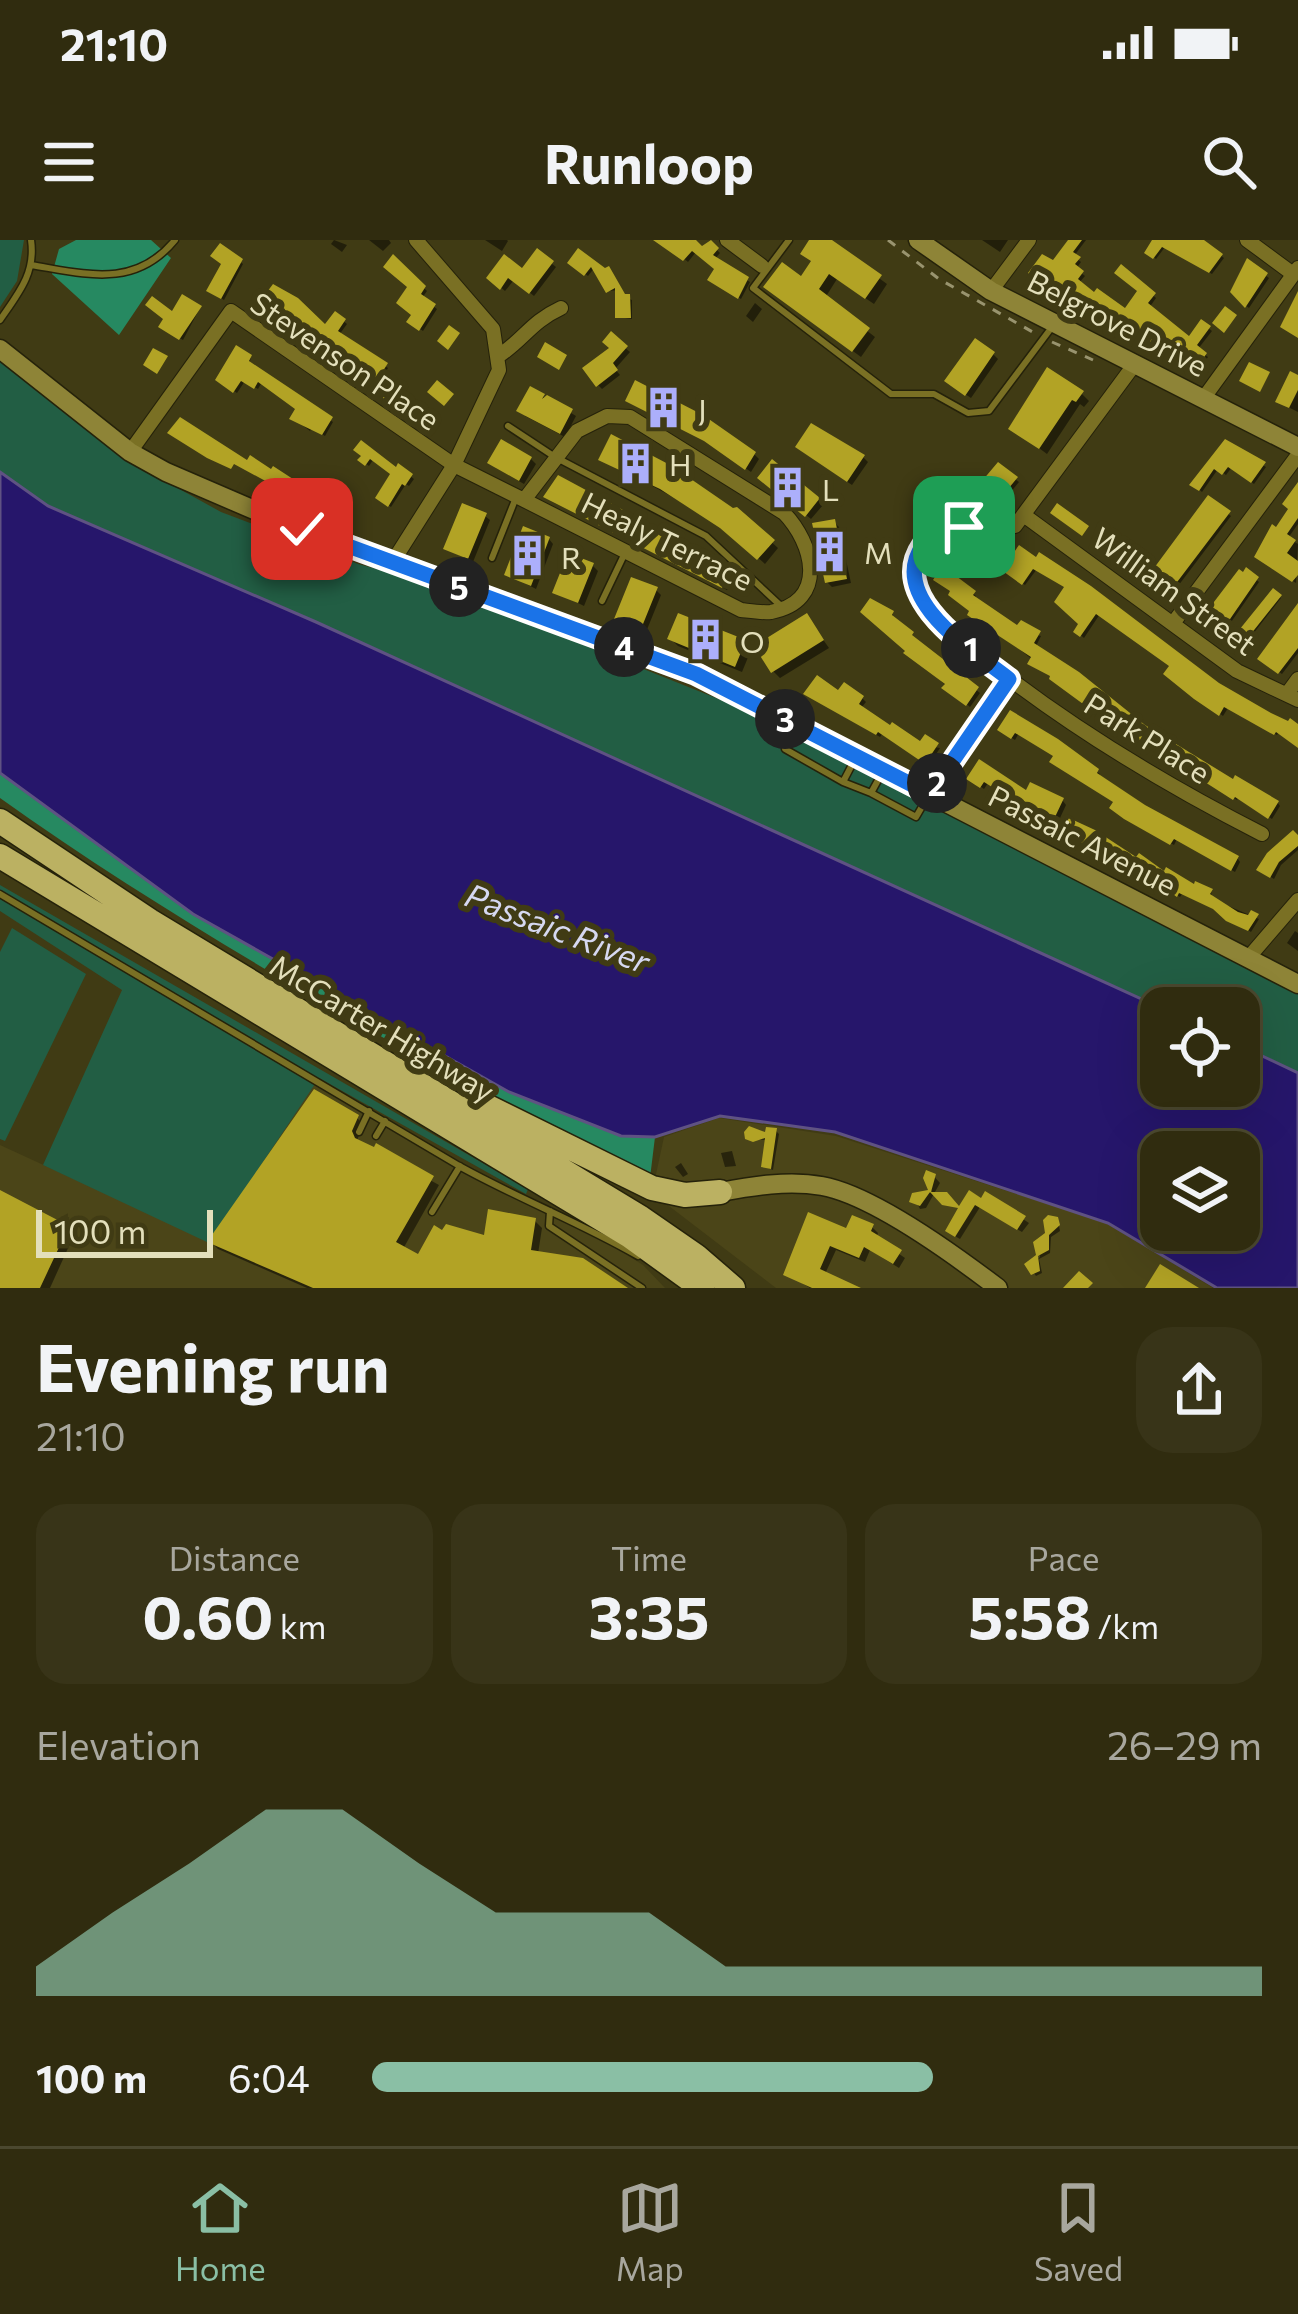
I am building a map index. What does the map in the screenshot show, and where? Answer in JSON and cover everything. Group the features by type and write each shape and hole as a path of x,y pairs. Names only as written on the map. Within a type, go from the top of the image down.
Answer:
{"highway":[{"name":"McCarter Highway","path":"0,821 114,898 641,1218 733,1288"},
{"path":"0,856 630,1236 702,1288"},
{"path":"0,876 211,984"},
{"path":"242,976 637,1182 685,1195 720,1192"}],"main road":[{"name":"Belgrove Drive","path":"918,240 991,291 1298,451"},
{"name":"Passaic Avenue","path":"0,349 130,452 205,490 696,674 1298,984"},
{"path":"720,1192 778,1184 838,1190 948,1251 998,1288"}],"street":[{"path":"392,563 454,466 499,370 494,329 416,240"},
{"path":"727,240 762,266"},
{"path":"991,291 1029,240"},
{"path":"1203,399 1296,271 1247,240"},
{"path":"500,356 534,321 561,308"},
{"name":"Stevenson Place","path":"130,452 231,311 454,466"},
{"path":"1025,516 1134,365"},
{"name":"Healy Terrace","path":"454,466 741,610 773,612 797,597 810,581 811,562 802,531 784,513 631,417 608,416 577,431 520,499"},
{"path":"1174,622 1298,451"},
{"name":"William Street","path":"1025,516 1237,670 1293,697"},
{"name":"Park Place","path":"1025,516 1001,530 948,527 936,531 917,555 915,571 917,589 931,615 1009,679 1168,786 1262,833"},
{"path":"930,794 1009,679"},
{"path":"1293,697 1298,680"},
{"path":"1249,957 1298,900"}],"lane":[{"path":"0,320 24,286 32,265 32,240"},
{"path":"32,265 116,278 149,265 175,240"},
{"path":"790,240 753,288 891,394 934,394 968,413 989,411 1054,324"},
{"path":"508,427 555,457 706,536 782,607"},
{"path":"492,558 520,499"},
{"path":"602,601 626,552"},
{"path":"783,718 785,749 843,782 916,817 930,794"},
{"path":"843,782 856,756"},
{"path":"872,793 884,770"},
{"path":"0,894 460,1166 585,1226 686,1288"},
{"path":"358,1132 369,1111"},
{"path":"376,1136 385,1121"},
{"path":"400,1146 406,1134"},
{"path":"424,1160 430,1148"},
{"path":"432,1212 460,1166"},
{"path":"550,1211 549,1226 642,1288"}],"shaded area":[{"path":"316,1082 484,1177 567,1217 643,1265 665,1288 0,1288 0,1145 209,1241"},
{"path":"719,1118 836,1136 1107,1223 1140,1243 1140,1251 1153,1251 1213,1288 776,1288 652,1193 664,1137"}],"green space":[{"path":"0,240 24,240 17,281 0,307"},
{"path":"76,240 151,240 171,258 119,335 52,274 59,249"},
{"path":"0,361 127,460 221,512 358,564 429,583 766,718 1298,994 1298,1073 1260,1055 1260,987 1140,987 1140,999 47,506 0,472"},
{"path":"0,773 193,914 509,1092 621,1136 655,1137 650,1178 446,1073 161,905 0,798"},
{"path":"0,885 528,1189 526,1194 319,1078 209,1243 43,1165 122,990 0,911"},
{"path":"12,928 86,974 5,1141 0,1139 0,952"}],"water":[{"name":"Passaic River","path":"0,472 48,506 316,622 1140,998 1140,1107 1260,1107 1260,1055 1298,1073 1298,1288 1217,1288 1155,1251 1260,1251 1260,1131 1140,1131 1140,1242 1108,1223 835,1132 720,1116 655,1137 621,1136 509,1092 193,914 0,773"}],"building":[{"path":"653,240 696,240 702,246 711,240 719,248 713,255 749,277 738,299 707,280 714,269 692,251 683,261"},
{"path":"809,240 832,240 882,275 865,299 829,274 819,289 870,328 852,352 763,287 782,262 801,276 811,261 800,254"},
{"path":"1068,240 1082,240 1073,252 1081,257 1075,264 1084,271 1078,279 1094,292 1097,288 1125,308 1137,291 1114,273 1121,264 1156,293 1148,303 1189,336 1201,319 1211,326 1197,345 1207,353 1198,366 1177,350 1173,355 1125,331 1096,309 1094,313 1066,294 1063,298 1028,273 1042,254 1053,260"},
{"path":"1152,240 1204,240 1223,254 1209,273 1162,247 1153,259 1144,253"},
{"path":"220,243 243,259 221,299 206,291 221,264 210,256"},
{"path":"537,248 554,261 529,294 508,278 500,290 486,278 504,254 522,268"},
{"path":"578,248 605,268 609,266 625,294 630,294 631,318 615,318 615,288 606,293 591,267 584,276 567,263"},
{"path":"393,254 426,286 421,294 436,304 419,331 406,322 411,315 396,303 407,287 383,267"},
{"path":"1247,258 1268,273 1245,308 1230,292"},
{"path":"273,284 298,298 325,324 335,311 346,319 338,331 388,363 378,379 264,296"},
{"path":"1298,291 1298,338 1280,327"},
{"path":"182,294 202,306 179,340 158,327 163,319 145,305 152,296 172,311"},
{"path":"1225,306 1237,315 1224,333 1212,323"},
{"path":"449,325 460,333 448,350 437,341"},
{"path":"611,331 628,346 613,363 618,370 596,387 582,368 609,348 602,342"},
{"path":"975,338 995,352 965,396 944,381"},
{"path":"545,342 567,355 559,370 537,357"},
{"path":"236,345 252,355 249,361 333,417 322,435 289,419 295,409 258,382 254,389 241,381 233,393 215,380"},
{"path":"153,348 168,356 157,374 143,365"},
{"path":"1249,362 1270,372 1260,392 1239,381"},
{"path":"1047,367 1084,391 1076,402 1072,400 1039,449 1008,429"},
{"path":"1290,371 1298,375 1298,390 1289,408 1275,402"},
{"path":"389,376 404,386 393,404 383,398 387,392 381,388"},
{"path":"437,380 454,394 444,406 427,392"},
{"path":"635,380 703,415 756,452 745,470 704,441 625,401"},
{"path":"530,386 545,394 542,399 547,395 573,409 560,434 516,411"},
{"path":"414,411 436,426 430,435 409,420"},
{"path":"180,417 247,460 250,455 273,466 313,492 306,502 284,486 282,490 234,464 231,469 207,458 167,433"},
{"path":"811,423 865,455 847,482 795,447"},
{"path":"611,434 737,507 775,540 757,560 720,528 660,489 598,460"},
{"path":"501,439 532,457 519,481 487,463"},
{"path":"1225,439 1266,462 1251,483 1228,467 1222,475 1214,469 1199,491 1189,485"},
{"path":"361,440 413,474 388,507 375,498 390,474 370,459 365,466 357,460 361,456 353,450"},
{"name":"L","path":"772,459 820,498 805,517 757,478"},
{"path":"998,462 1018,477 989,512 966,500"},
{"path":"558,475 727,566 731,570 722,588 543,497"},
{"path":"1298,482 1298,518 1287,534 1296,540 1287,553 1298,561 1298,575 1292,582 1254,557 1272,524 1276,527 1288,509 1282,504"},
{"path":"1208,495 1231,511 1165,598 1143,583"},
{"path":"462,503 487,513 468,559 443,549"},
{"path":"1057,503 1089,526 1082,536 1050,513"},
{"name":"M","path":"835,519 847,579 825,583 812,523"},
{"name":"R","path":"523,526 550,537 531,586 504,575"},
{"path":"1019,545 1036,557 1039,552 1091,586 1219,683 1271,713 1290,718 1298,724 1298,748 1224,707 1219,716 1163,674 1169,666 1096,614 1080,637 1073,632 1078,624 1054,602 1064,587 1033,569 1022,585 993,564 1002,552 1010,558"},
{"path":"568,553 594,563 578,603 552,593"},
{"path":"948,557 963,566 956,576 976,591 973,595 1017,625 1021,620 1041,631 1034,643 1145,725 1279,801 1268,819 1186,770 1183,773 1168,758 1027,664 1031,657 967,615 969,611 948,595 950,591 933,580"},
{"path":"1246,567 1259,577 1217,638 1198,623 1239,569 1243,572"},
{"path":"631,577 658,587 641,629 614,619"},
{"path":"1273,588 1282,595 1243,644 1251,650 1245,657 1227,645"},
{"path":"870,598 894,611 892,615 912,635 979,687 966,706 860,612"},
{"path":"1298,603 1298,648 1278,674 1257,659"},
{"name":"O","path":"678,613 746,640 735,667 667,639"},
{"path":"807,613 824,640 771,673 754,646"},
{"path":"817,675 838,690 844,682 864,696 859,704 890,725 920,741 925,734 939,743 925,764 878,732 803,694"},
{"path":"1010,710 1058,739 1145,805 1239,856 1231,871 1174,839 1170,845 1124,819 1109,808 1113,802 1049,762 1053,756 1015,733 1011,739 997,730"},
{"path":"979,759 1026,790 1030,782 1064,798 1055,817 984,782 980,788 966,779"},
{"path":"1069,818 1164,871 1166,867 1213,889 1210,894 1238,912 1259,914 1248,931 1213,909 1179,893 1177,897 1104,850 1101,854 1062,831"},
{"path":"1293,830 1298,846 1279,862 1270,878 1256,870 1267,853"},
{"path":"314,1089 359,1115 352,1131 355,1138 374,1147 376,1143 434,1176 396,1242 418,1254 434,1225 442,1230 446,1224 484,1235 488,1209 536,1218 531,1250 583,1258 628,1288 313,1288 207,1242"},
{"path":"749,1126 765,1132 766,1127 777,1128 771,1169 761,1167 765,1138 745,1139"},
{"path":"926,1170 936,1174 931,1192 947,1192 959,1206 969,1190 981,1198 985,1191 1026,1216 1017,1230 975,1205 955,1237 945,1231 958,1208 942,1205 930,1192 920,1206 909,1202 912,1193 928,1190 923,1178"},
{"path":"0,1190 69,1226 40,1288 0,1288"},
{"path":"808,1212 846,1228 852,1215 874,1224 871,1231 902,1250 893,1264 864,1247 859,1258 830,1246 820,1269 861,1288 812,1288 783,1275"},
{"path":"1048,1215 1058,1217 1060,1225 1049,1235 1049,1250 1038,1256 1040,1271 1031,1275 1024,1264 1036,1255 1033,1242 1045,1233 1043,1220"},
{"path":"1160,1264 1199,1288 1145,1288"},
{"path":"1079,1271 1093,1283 1088,1288 1063,1288"}],"place":[{"name":"J","path":"664,408"},
{"name":"H","path":"635,463"},
{"name":"L","path":"788,488"},
{"name":"M","path":"830,551"},
{"name":"R","path":"527,556"},
{"name":"O","path":"706,640"}],"route":[{"path":"302,529 696,674 930,794 1009,679 938,622 917,589 917,555 925,541 936,531 964,527"}]}
